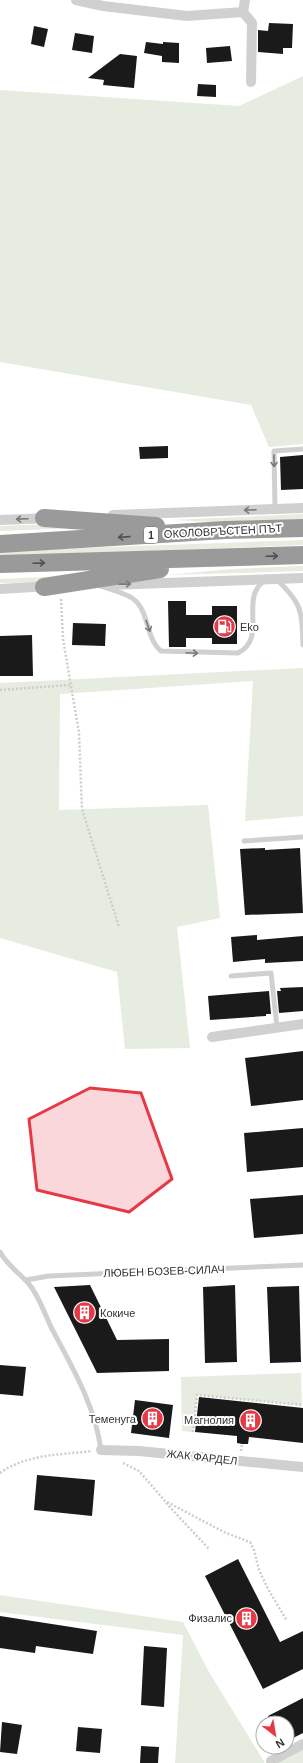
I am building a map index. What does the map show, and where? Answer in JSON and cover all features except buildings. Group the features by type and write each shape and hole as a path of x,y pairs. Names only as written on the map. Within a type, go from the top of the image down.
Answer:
{"highway":[{"path":"44,518 225,530"},
{"name":"ОКОЛОВРЪСТЕН ПЪТ","path":"0,544 225,530 303,528"},
{"name":"1","path":"0,564 303,554"},
{"path":"52,586 241,557"}],"street":[{"path":"76,0 103,6 187,16 243,12"},
{"path":"245,0 243,12 252,23 251,82"},
{"path":"0,520 303,508"},
{"path":"0,589 303,578"},
{"path":"212,1037 303,1024"},
{"name":"ЖАК ФАРДЕЛ","path":"101,1450 140,1451 303,1467"},
{"path":"271,1761 303,1744"}],"lane":[{"path":"275,509 274,451 303,449"},
{"path":"96,585 132,598 141,607 154,646 161,651 238,653 246,649 252,640 254,593 259,585 272,579 297,602 302,614 303,644"},
{"path":"244,841 303,837"},
{"path":"231,976 271,973 277,1027"},
{"path":"0,1252 12,1268 26,1280 36,1295 84,1389 95,1420 101,1450"},
{"name":"ЛЮБЕН БОЗЕВ-СИЛАЧ","path":"26,1280 49,1276 303,1265"}],"path":[{"path":"52,586 63,639 79,733 82,810 119,927"},
{"path":"0,690 70,685"},
{"path":"193,1432 197,1394 302,1405"},
{"path":"0,1473 20,1462 32,1458 101,1450 138,1471 209,1549"},
{"path":"164,1501 226,1533 250,1542 254,1550 259,1570 268,1589 287,1620"}],"highlighted area":[{"path":"90,1088 141,1093 172,1179 129,1212 37,1190 29,1119"}],"shaded area":[{"path":"303,76 303,444 269,447 251,405 0,362 0,90 239,106"},
{"path":"303,514 303,519 215,522 171,520"},
{"path":"55,524 99,527 0,531 0,526"},
{"path":"303,540 303,545 0,557 0,551"},
{"path":"303,566 303,571 168,575 232,569"},
{"path":"94,575 45,582 0,583 0,579"},
{"path":"303,668 303,816 245,821 253,681 60,694 59,810 208,805 220,918 177,927 190,1048 125,1049 117,972 0,938 0,683"},
{"path":"301,1373 302,1405 197,1395 193,1432 182,1431 181,1377"},
{"path":"0,1595 183,1622 209,1672 255,1747 255,1755 260,1755 265,1763 175,1763 183,1635 0,1612"},
{"path":"303,1748 303,1763 277,1763 291,1755 295,1755 295,1753"}],"place":[{"name":"Eko","path":"225,627"},
{"name":"Кокиче","path":"85,1313"},
{"name":"Теменуга","path":"152,1419"},
{"name":"Магнолия","path":"250,1420"},
{"name":"Физалис","path":"247,1618"}]}
